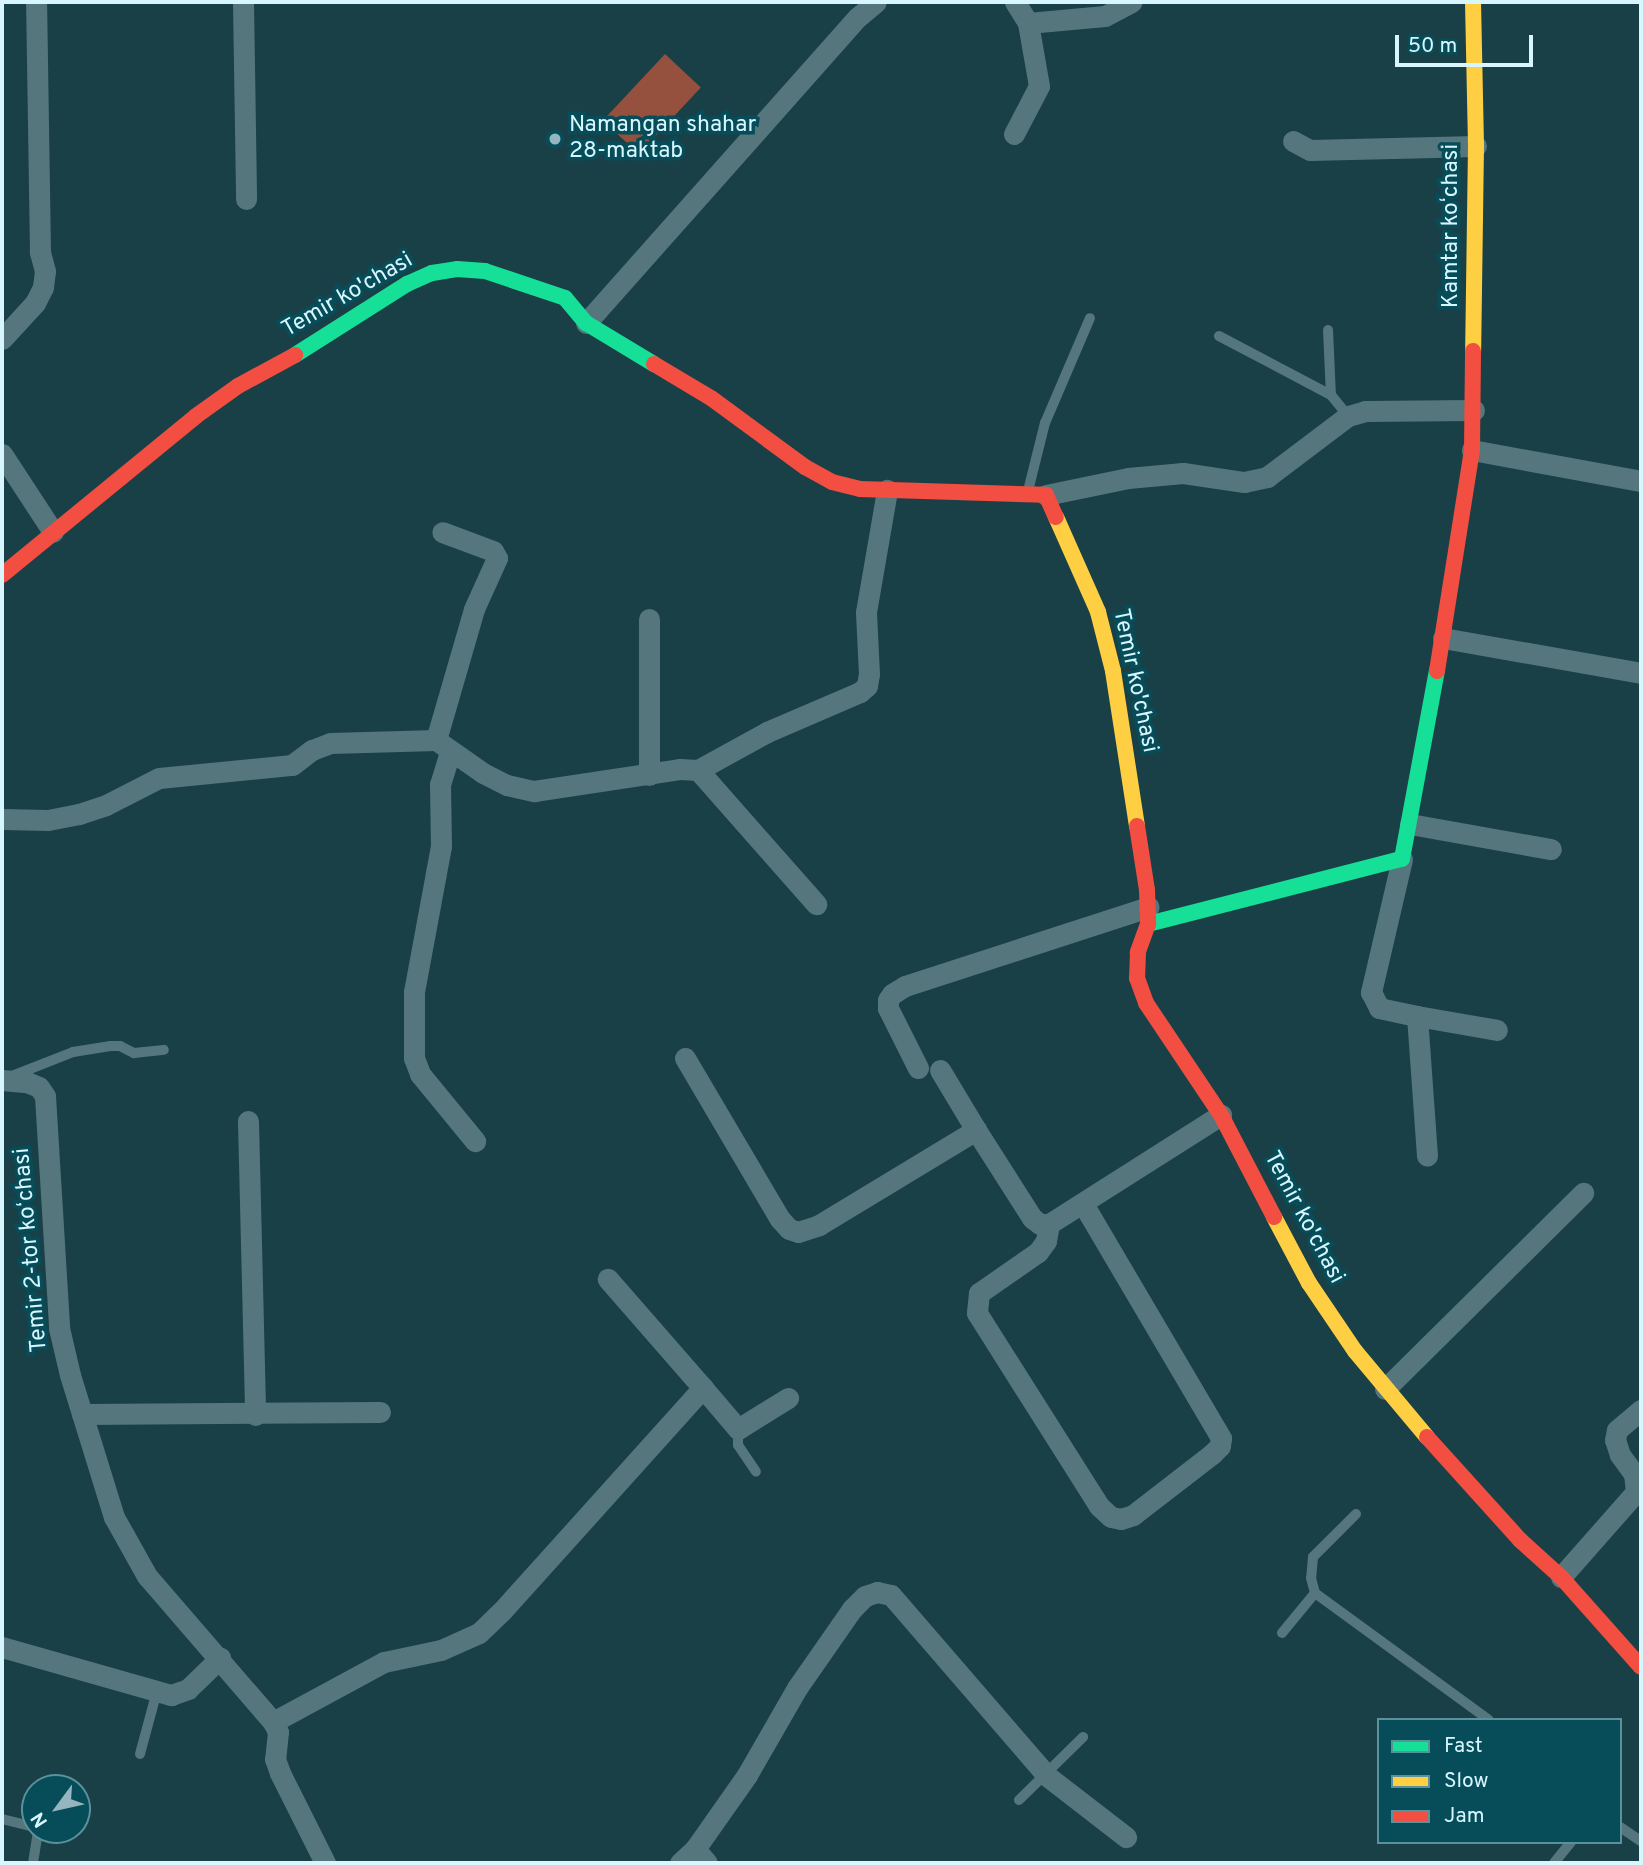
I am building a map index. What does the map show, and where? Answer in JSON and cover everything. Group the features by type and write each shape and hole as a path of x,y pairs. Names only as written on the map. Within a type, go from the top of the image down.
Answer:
{"street":[{"path":"2,339 34,303 43,287 45,271 40,252 36,2"},
{"path":"243,2 246,199"},
{"path":"586,323 858,17 876,2"},
{"path":"1014,134 1039,86 1028,23 1015,2"},
{"path":"1028,23 1105,16 1131,2"},
{"name":"Kamtar koʻchasi","path":"1402,859 1443,638 1472,450 1476,146 1474,2"},
{"path":"1293,141 1310,150 1476,146"},
{"name":"Temir ko'chasi","path":"2,575 186,424 238,386 312,346 407,284 432,273 457,269 485,271 522,281 565,299 586,323 711,398 805,467 832,482 860,489 1036,496 1098,612 1113,671 1148,915 1138,952 1137,978 1146,1003 1170,1044 1221,1115 1309,1283 1385,1389 1510,1530 1560,1577 1641,1667"},
{"path":"1036,496 1142,477 1183,473 1244,482 1267,477 1348,416 1365,411 1474,410"},
{"path":"1472,450 1641,481"},
{"path":"2,454 53,532"},
{"path":"698,770 767,732 860,692 867,686 869,674 866,612 887,490"},
{"path":"442,532 493,551 497,558 474,609 443,746 440,784 441,846 414,991 414,1058 419,1074 475,1141"},
{"path":"649,620 649,775"},
{"path":"1443,638 1641,673"},
{"path":"2,819 48,820 79,814 106,805 159,778 292,765 312,750 330,743 443,746 507,785 534,792 691,768 698,770 816,904"},
{"path":"1410,824 1551,849"},
{"path":"918,1068 888,1008 888,1000 892,994 905,986 1148,915 1402,859 1371,992 1379,1008 1497,1030"},
{"path":"1417,1016 1427,1156"},
{"path":"685,1058 780,1219 789,1229 798,1232 819,1225 976,1130"},
{"path":"940,1070 1032,1218 1049,1224"},
{"name":"Temir 2-tor koʻchasi","path":"2,1080 27,1082 39,1087 45,1096 59,1328 114,1517 147,1576 273,1722"},
{"path":"1083,1204 1221,1438 1212,1454 1133,1515 1122,1519 1111,1517 1099,1506 977,1312 976,1302 979,1293 1038,1252 1046,1241 1049,1224 1221,1115"},
{"path":"248,1121 255,1415"},
{"path":"1385,1389 1583,1193"},
{"path":"608,1279 738,1429 788,1398"},
{"path":"325,1863 280,1773 275,1759 278,1732 273,1722 384,1662 441,1650 479,1633 703,1388"},
{"path":"1560,1577 1636,1492 1634,1474 1615,1440 1617,1430 1641,1410"},
{"path":"82,1414 255,1415 380,1412"},
{"path":"694,1858 747,1775 797,1688 852,1609 865,1596 877,1592 891,1595 1047,1776 1126,1837"},
{"path":"2,1647 157,1691 180,1693 220,1658"}],"lane":[{"path":"1036,496 1045,423 1090,318"},
{"path":"1328,330 1331,395"},
{"path":"1219,336 1331,395 1348,416"},
{"path":"2,1080 73,1052 111,1046 120,1046 134,1054 164,1050"},
{"path":"738,1429 738,1445 756,1472"},
{"path":"1356,1514 1313,1557 1311,1578 1315,1593 1486,1718"},
{"path":"1282,1633 1315,1593"},
{"path":"140,1754 157,1691"},
{"path":"1019,1800 1047,1776 1083,1737"},
{"path":"2,1819 21,1824"},
{"path":"1622,1828 1641,1841"},
{"path":"33,1863 35,1844"},
{"path":"1554,1863 1569,1844"}],"shaded area":[{"path":"665,54 701,87 639,154 603,121"}],"traffic: fast":[{"path":"295,355 407,284 432,273 457,269 485,271 565,298 586,323 654,364"},
{"path":"1148,924 1402,859 1437,671"}],"traffic: slow":[{"path":"1473,2 1476,146 1473,351"},
{"path":"1056,517 1098,612 1113,671 1137,826"},
{"path":"1274,1217 1309,1283 1355,1351 1427,1437"}],"traffic: jam":[{"path":"1437,671 1472,450 1473,351"},
{"path":"2,575 196,416 238,386 295,355"},
{"path":"654,364 711,398 805,467 832,482 860,489 1046,495 1056,517"},
{"path":"1137,826 1147,890 1148,924 1138,952 1137,978 1146,1003 1221,1115 1274,1217"},
{"path":"1427,1437 1520,1540 1561,1577 1641,1667"}],"place":[{"name":"Namangan shahar 28-maktab","path":"555,139"}]}
